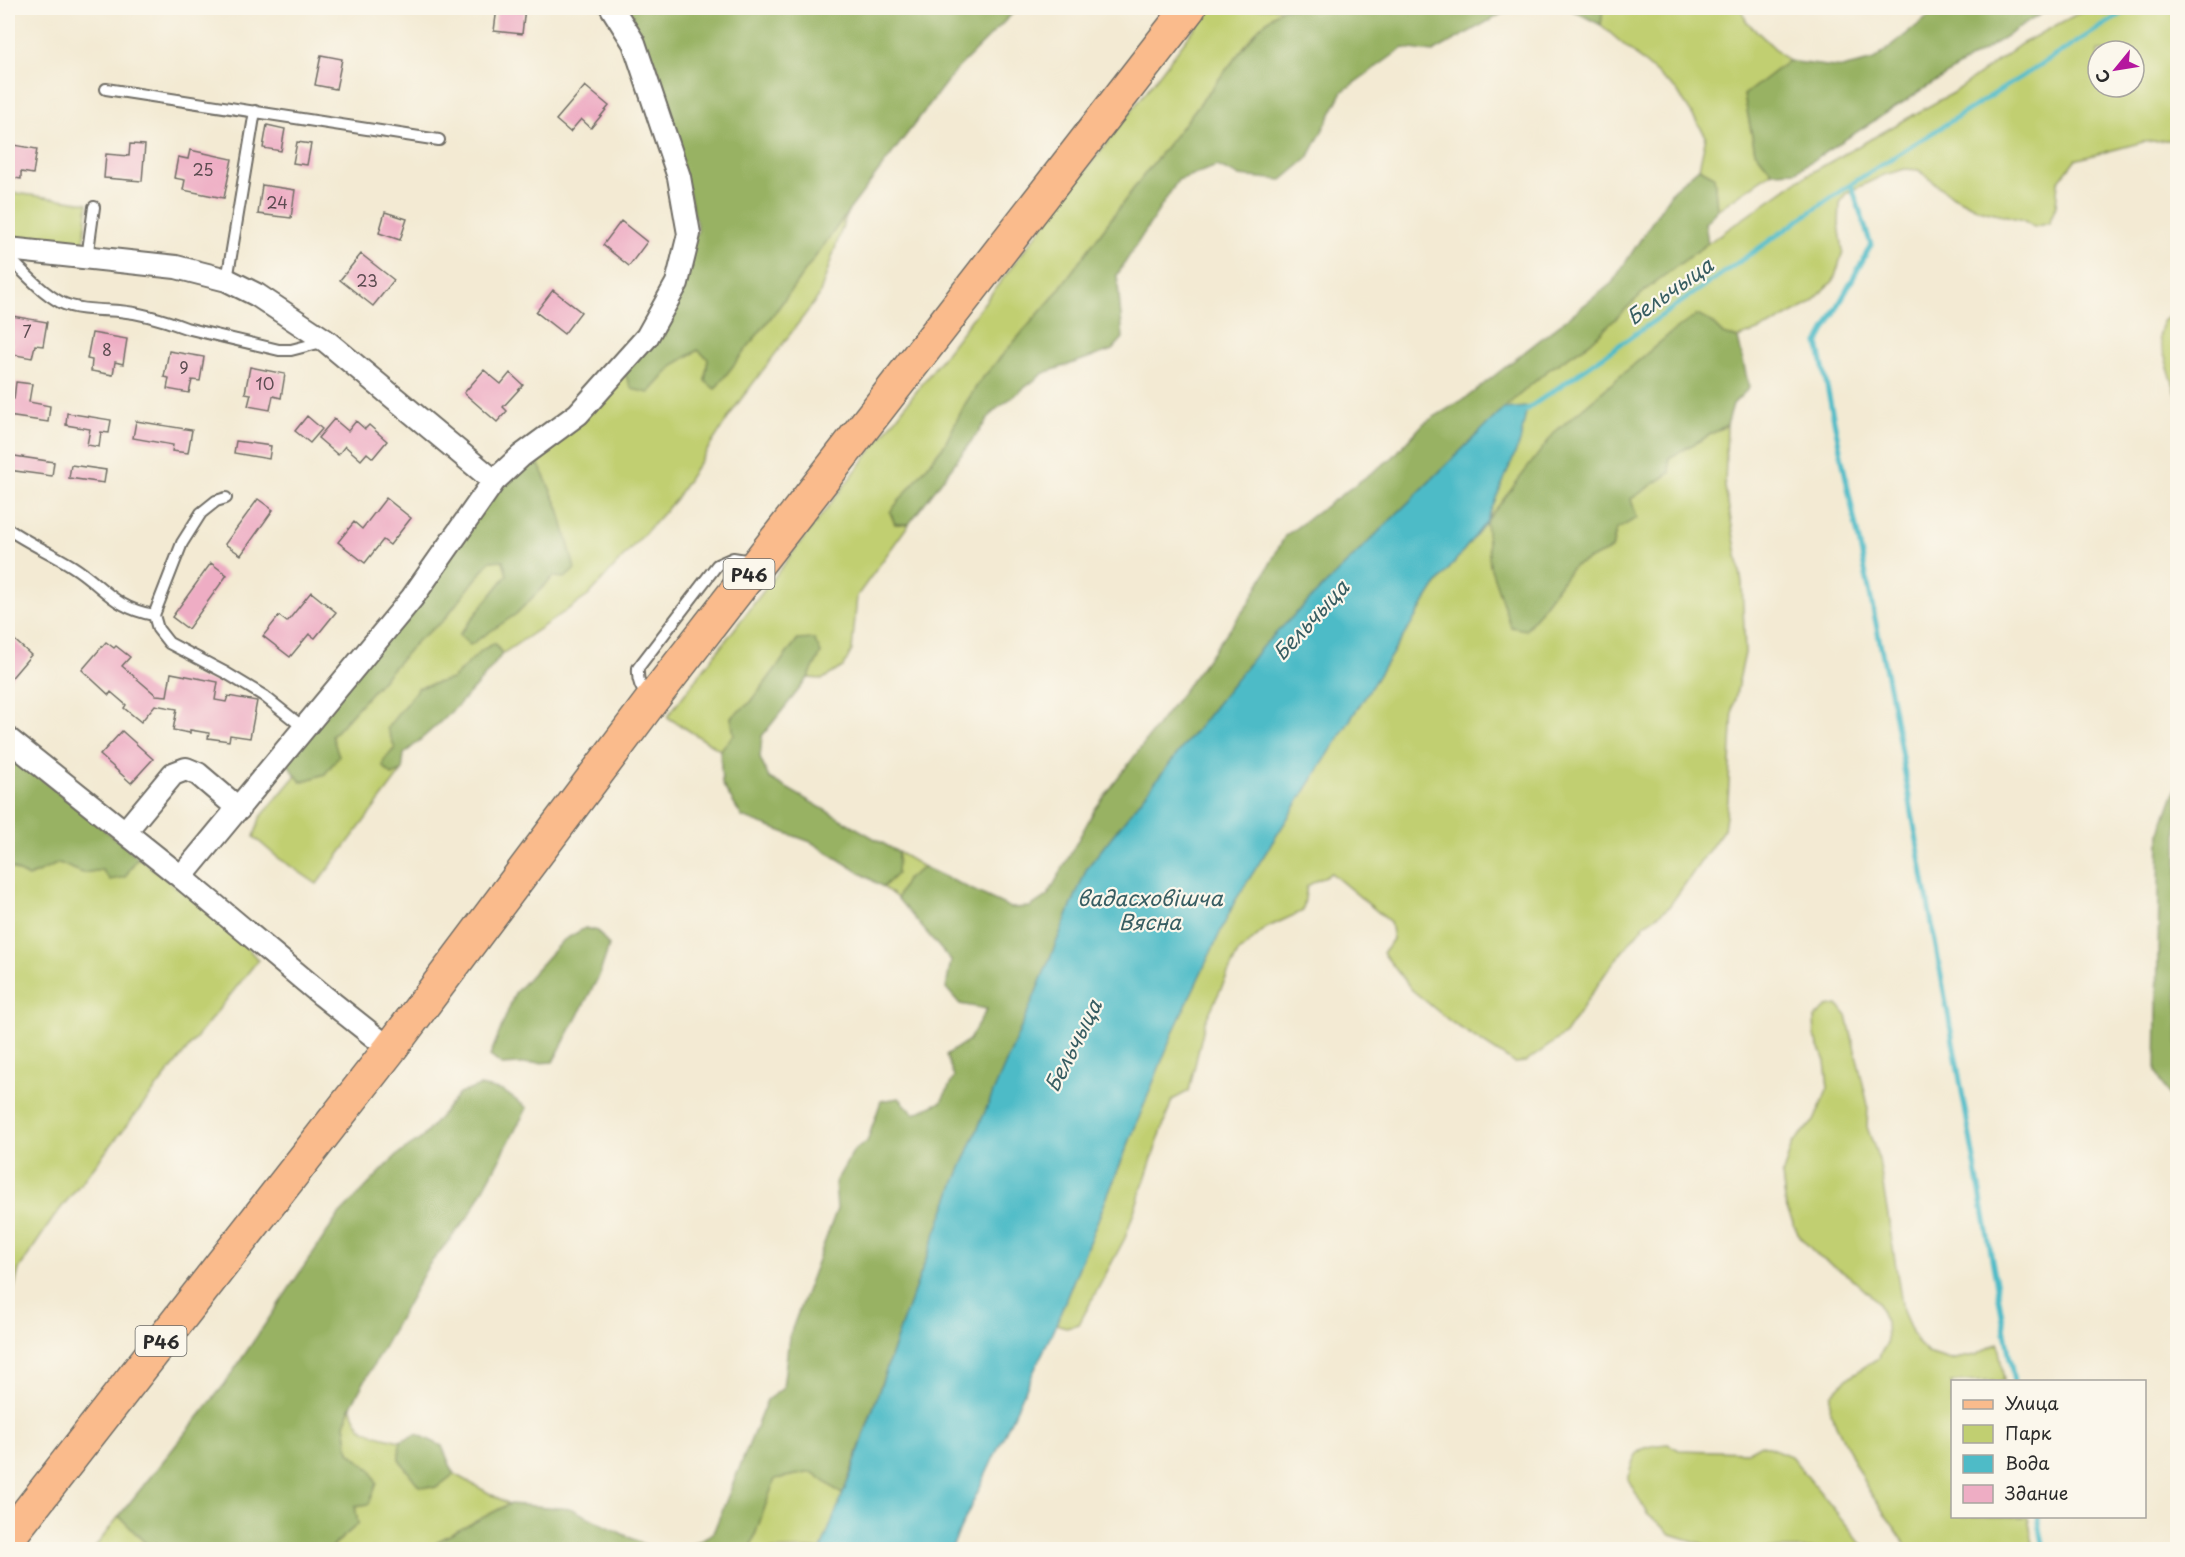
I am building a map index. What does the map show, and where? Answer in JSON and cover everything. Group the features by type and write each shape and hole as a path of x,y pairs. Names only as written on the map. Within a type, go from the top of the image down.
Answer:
{"main road":[{"name":"Р46","path":"8,1538 390,1049 651,701 1189,8"}],"street":[{"path":"181,877 412,598 494,481 520,456 578,414 647,337 677,283 689,234 679,177 634,43 612,8"},
{"path":"8,249 176,267 227,280 257,295 326,341 494,481"},
{"path":"8,739 181,877 390,1049"},
{"path":"125,832 173,774 186,769 198,774 239,809"}],"lane":[{"path":"106,89 439,140"},
{"path":"227,280 255,111"},
{"path":"87,258 94,207"},
{"path":"8,257 46,293 63,303 121,311 279,350 291,350 326,341"},
{"path":"226,498 216,501 201,513 182,543 154,615 158,629 169,643 226,672 264,696 304,729"},
{"path":"8,529 74,567 123,606 137,612 154,615"}],"green space":[{"path":"621,8 1018,8 954,72 715,389 705,381 708,359 698,350 675,364 649,393 632,389 625,374 698,230 658,68"},
{"path":"1210,8 1282,8 1259,28 1140,180 1054,296 980,381 965,404 945,444 890,512 895,524 909,524 857,596 852,650 843,667 823,679 808,678 821,653 797,640 751,702 731,717 734,735 720,750 667,717"},
{"path":"1282,8 1512,8 1433,52 1403,48 1343,91 1308,158 1282,180 1239,176 1217,166 1178,180 1117,275 1123,338 1112,350 1044,373 994,411 909,524 895,524 890,512 945,444 965,404 980,381 1054,296 1140,180 1259,28"},
{"path":"1568,8 1603,8 1601,25"},
{"path":"1603,8 1742,8 1746,21 1788,61 1744,95 1755,151 1772,172 1717,210 1714,176 1699,168 1706,136 1677,91 1601,25"},
{"path":"1939,8 2050,8 1796,171 1772,172 1755,151 1744,95 1788,61 1842,68 1874,60"},
{"path":"2088,8 2177,8 2177,139 2143,142 2075,160 2058,182 2056,206 2049,223 2034,227 2023,220 1978,209 1946,192 1919,170 1905,169 1884,175 1846,193 1840,203 1839,224 1843,251 1834,280 1810,304 1768,327 1738,338 1723,334 1710,321 1697,315 1672,332 1555,432 1526,630 1572,567 1612,549 1616,530 1631,499 1670,473 1668,458 1727,425 1725,487 1742,583 1745,653 1733,708 1728,801 1724,829 1668,908 1645,924 1609,968 1565,1034 1526,1062 1514,1063 1451,1022 1412,990 1383,953 1393,939 1390,922 1331,873 1307,886 1303,911 1266,928 1238,953 1205,1022 1189,1091 1172,1100 1125,1238 1079,1324 1066,1327 1056,1324 1175,1028 1235,901 1434,588 1486,522 1527,407 1503,409 1548,370 1590,343 1650,286 1708,243 1800,179 1956,91 2021,44"},
{"path":"1699,168 1714,176 1717,210 1705,223 1708,243 1650,286 1590,343 1548,370 1503,409 1262,647 1087,868 955,1182 901,1326 843,1495 812,1472 775,1479 750,1549 431,1550 438,1541 509,1504 572,1509 647,1546 689,1547 713,1533 767,1400 783,1388 789,1337 837,1209 835,1183 854,1150 867,1142 881,1101 899,1098 914,1114 941,1102 954,1077 946,1055 969,1040 987,1009 960,1004 946,988 951,961 897,898 906,880 924,867 1011,908 1030,907 1048,895 1095,809 1249,603 1285,536 1393,457 1424,423 1466,398 1612,283 1673,190"},
{"path":"8,192 88,203 83,250 43,245 39,239 8,236"},
{"path":"847,213 819,296 736,406 675,500 588,596 502,654 495,643 482,650 452,679 417,688 395,748 384,760 392,775 402,771 317,884 277,857 254,837 260,818 296,775 301,782 325,773 339,756 332,736 418,640 443,621 490,561 503,559 507,575 459,635 470,644 516,614 553,577 559,509 534,454 625,374 649,393 675,364 698,350 708,359 705,381 715,389 779,307"},
{"path":"2177,312 2177,396 2159,338 2163,321"},
{"path":"1697,315 1710,321 1723,334 1738,338 1749,388 1733,404 1727,425 1669,458 1670,473 1631,499 1637,518 1616,530 1612,549 1572,567 1526,630 1511,627 1490,566 1486,522 1555,432 1672,332"},
{"path":"534,454 559,509 575,569 565,578 553,577 516,614 470,645 459,635 507,575 503,560 490,561 443,621 418,640 332,736 339,756 325,774 301,782 286,762 499,484"},
{"path":"814,639 821,653 808,678 762,736 760,758 769,778 898,852 897,874 883,887 811,842 742,817 722,784 720,750 734,735 731,717 751,702 797,640"},
{"path":"495,643 502,654 456,707 404,754 402,771 392,775 383,767 384,760 395,748 387,728 418,688 452,679 482,650"},
{"path":"8,752 138,857 125,877 110,880 102,870 83,873 59,863 28,877 8,866"},
{"path":"2177,786 2178,1108 2175,1108 2156,1072 2160,832"},
{"path":"898,852 924,867 906,880 897,898 883,887 897,874"},
{"path":"138,857 235,933 258,960 54,1217 19,1269 8,1313 8,866 28,877 59,863 83,873 102,870 125,876"},
{"path":"585,928 598,931 609,946 599,976 553,1062 502,1065 490,1056 515,993 562,941"},
{"path":"1838,1005 1847,1016 1868,1105 1867,1127 1879,1160 1903,1311 1916,1341 1928,1353 1950,1360 1976,1355 1998,1343 2004,1380 1951,1380 1951,1518 2028,1518 2034,1549 1909,1549 1867,1488 1830,1412 1831,1395 1849,1377 1878,1358 1887,1343 1886,1322 1877,1301 1849,1276 1819,1257 1799,1236 1786,1207 1782,1176 1792,1144 1814,1121 1828,1088 1825,1061 1815,1037 1814,1018 1827,1007"},
{"path":"480,1086 503,1091 527,1108 469,1216 428,1266 351,1406 345,1424 349,1452 371,1470 377,1483 369,1504 355,1506 358,1524 329,1549 151,1549 119,1516 224,1385 338,1216 396,1156 422,1138 459,1094"},
{"path":"351,1406 363,1429 375,1435 400,1441 399,1460 436,1488 454,1474 509,1504 438,1541 431,1549 329,1550 358,1524 355,1506 371,1470 349,1452 345,1424"},
{"path":"417,1434 442,1446 454,1474 436,1488 419,1486 399,1460 400,1441"},
{"path":"1668,1444 1679,1450 1747,1452 1761,1444 1791,1456 1866,1549 1719,1549 1671,1534 1647,1514 1628,1479 1633,1461 1639,1451"},
{"path":"812,1472 843,1495 821,1549 750,1550 774,1479"},
{"path":"119,1516 151,1549 93,1550"}],"water":[{"name":"вадасховішча Вясна","path":"1527,407 1520,442 1486,522 1434,588 1235,901 1175,1028 1056,1324 951,1549 821,1549 852,1471 901,1326 955,1182 1087,868 1262,647 1503,409"}],"building":[{"path":"408,8 429,8 428,12"},
{"path":"497,8 525,8 522,34 494,31"},
{"path":"321,55 342,59 336,89 315,85"},
{"path":"585,86 609,106 591,128 581,119 570,132 556,120"},
{"path":"267,125 285,129 281,151 263,148"},
{"path":"297,142 311,144 307,165 293,163"},
{"path":"8,144 37,149 33,174 21,172 21,179 8,177"},
{"path":"130,144 145,145 142,181 104,178 106,154 129,156"},
{"path":"190,150 232,159 224,198 183,190 185,180 174,178 178,157 188,159"},
{"path":"262,185 295,190 291,218 258,214"},
{"path":"385,212 407,219 400,240 379,233"},
{"path":"621,221 647,242 629,266 603,245"},
{"path":"361,254 394,280 373,306 340,280"},
{"path":"553,290 581,312 564,334 536,312"},
{"path":"12,316 47,322 43,346 35,345 32,358 10,354 13,343 8,342 8,339"},
{"path":"92,333 127,339 123,364 115,362 113,375 91,371 92,360 87,359"},
{"path":"169,351 204,357 200,381 192,380 189,393 167,389 169,378 164,377"},
{"path":"250,367 285,374 281,398 273,396 270,410 248,406 251,394 245,393"},
{"path":"484,370 501,384 510,373 523,385 503,407 507,411 497,422 464,393"},
{"path":"16,382 32,384 29,402 50,406 48,422 8,416 8,398 14,399"},
{"path":"67,413 111,420 109,433 101,432 99,447 87,445 90,429 66,425"},
{"path":"307,416 322,429 310,443 295,431"},
{"path":"334,419 348,431 356,421 365,429 369,425 387,441 373,458 367,453 361,460 345,446 338,455 318,438"},
{"path":"136,421 192,430 188,453 172,451 173,445 133,438"},
{"path":"236,441 271,446 269,459 234,453"},
{"path":"8,455 54,462 52,476 8,470"},
{"path":"71,465 106,470 104,483 69,478"},
{"path":"386,498 411,518 390,545 383,540 365,563 338,542 354,522 362,529"},
{"path":"258,499 273,510 241,555 225,544"},
{"path":"211,563 227,575 188,629 172,617"},
{"path":"311,592 336,612 315,638 309,634 290,657 263,636 279,616 287,622"},
{"path":"8,634 31,655 8,682"},
{"path":"106,642 114,648 116,646 130,657 122,666 156,695 167,696 171,673 218,682 215,700 226,702 228,696 257,701 250,738 230,735 229,741 208,738 209,733 173,730 177,709 155,705 141,722 124,708 126,705 111,692 109,695 82,670"},
{"path":"122,731 153,759 131,783 100,755"}],"waterway":[{"name":"Бельчыца","path":"1523,412 1851,184 2131,8"},
{"path":"1851,184 1871,245 1818,343 1891,696 2014,1380"},
{"path":"2038,1518 2044,1550"}]}
